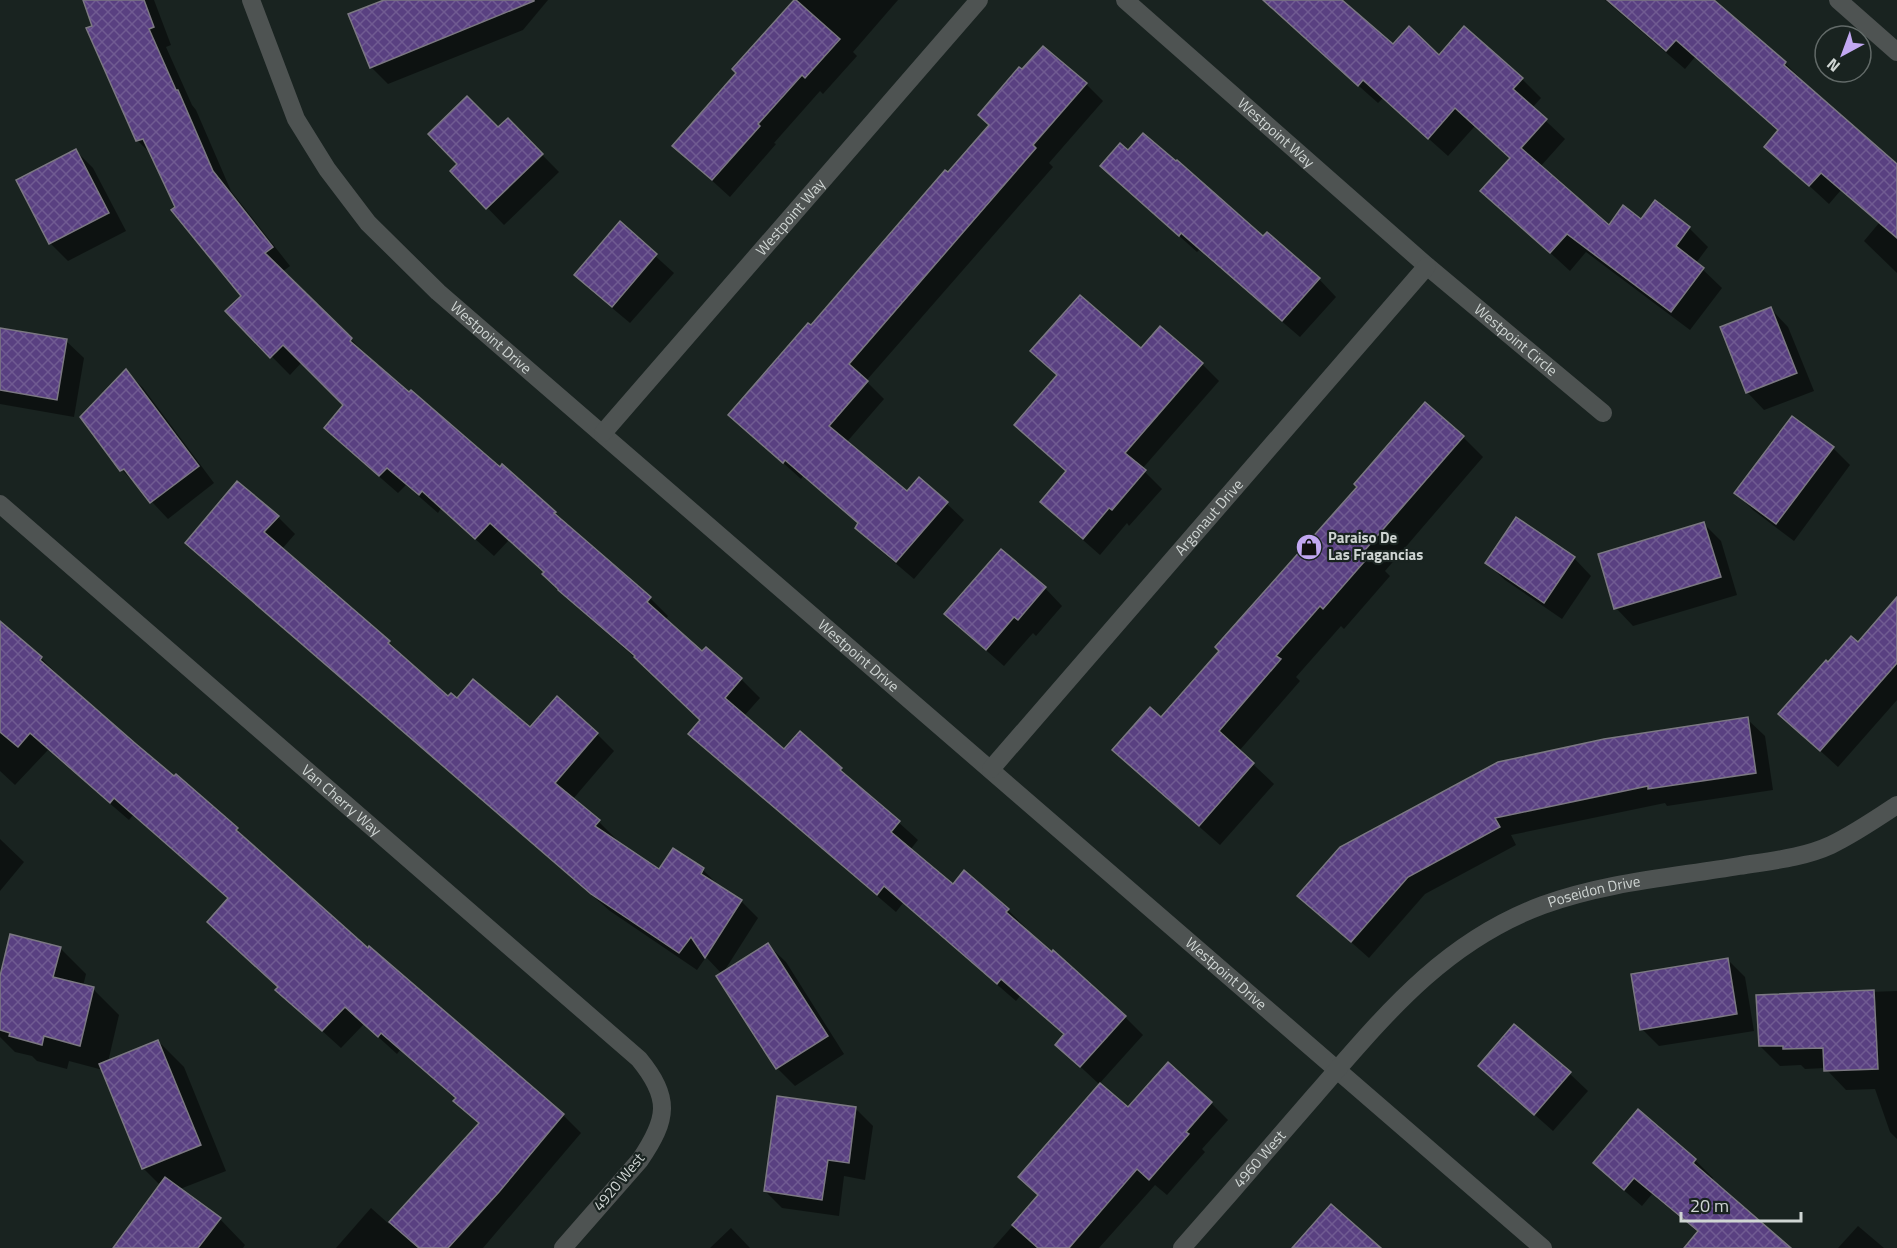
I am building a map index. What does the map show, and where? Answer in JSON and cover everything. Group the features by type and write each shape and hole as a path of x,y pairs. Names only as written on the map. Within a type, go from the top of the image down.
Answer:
{"street":[{"name":"Westpoint Drive","path":"251,0 297,119 327,170 368,223 438,292 1543,1248"},
{"name":"Westpoint Way","path":"603,433 979,0"},
{"name":"Westpoint Way","path":"1125,0 1427,266"},
{"path":"1838,0 1897,52"},
{"name":"Westpoint Circle","path":"1427,266 1603,413"},
{"name":"Argonaut Drive","path":"991,769 1427,266"},
{"name":"Van Cherry Way","path":"0,504 639,1059 656,1083 663,1109"},
{"name":"Poseidon Drive","path":"1338,1069 1396,1003 1423,978 1450,956 1512,918 1543,905 1607,887 1792,857 1830,845 1897,805"},
{"name":"4960 West","path":"1182,1248 1338,1069"},
{"name":"4920 West","path":"563,1248 640,1160 658,1128 663,1109"}],"building":[{"path":"83,0 144,0 154,27 149,29 213,171 273,247 265,253 352,338 350,341 500,467 502,464 556,512 554,513 651,597 647,602 702,651 706,647 742,678 725,698 784,749 800,731 842,768 840,770 900,821 891,832 953,884 964,870 1009,909 1006,912 1052,952 1053,950 1126,1016 1080,1067 1055,1045 1064,1034 1001,979 997,984 884,886 877,895 688,734 700,720 635,656 558,590 542,574 544,572 490,523 475,539 422,491 419,495 387,468 379,476 324,428 343,405 283,345 270,358 225,311 241,296 171,210 175,207 143,139 136,141 86,28 92,26"},
{"path":"384,0 534,1 370,68 348,14"},
{"path":"794,0 840,39 805,78 802,75 712,180 672,146 736,73 732,69"},
{"path":"1263,0 1342,0 1393,44 1409,26 1439,55 1464,26 1523,78 1513,89 1547,119 1521,148 1609,225 1623,205 1641,219 1655,200 1690,227 1676,246 1704,268 1671,312 1567,234 1550,253 1480,191 1510,158 1455,108 1428,139 1363,80 1358,86"},
{"path":"1607,0 1714,0 1786,62 1784,65 1897,164 1897,238 1821,173 1809,186 1764,147 1778,130 1676,40 1666,51"},
{"path":"1043,46 1087,83 1033,145 1036,148 849,364 868,381 829,426 907,491 919,477 948,502 896,562 855,528 858,523 785,460 783,463 728,415 808,323 811,325 945,170 948,172 989,125 978,115 1019,67 1022,69"},
{"path":"467,96 498,127 508,118 543,154 486,209 450,171 457,164 428,134"},
{"path":"1143,133 1263,236 1267,232 1320,278 1282,321 1181,233 1179,236 1100,166 1120,143 1128,150"},
{"path":"76,149 109,213 49,244 16,180"},
{"path":"620,221 657,254 612,307 574,275"},
{"path":"1080,295 1141,348 1160,326 1203,363 1125,453 1146,470 1112,510 1109,508 1083,539 1040,502 1066,471 1014,425 1057,375 1030,351"},
{"path":"1771,307 1797,373 1746,393 1720,327"},
{"path":"0,328 67,339 57,400 0,390"},
{"path":"126,369 199,466 150,503 124,469 120,471 80,417"},
{"path":"1425,402 1464,436 1365,550 1370,555 1323,609 1320,606 1276,656 1281,659 1219,731 1254,763 1199,826 1112,750 1150,707 1161,717 1219,651 1215,647 1357,487 1354,484"},
{"path":"1792,416 1834,447 1776,524 1734,493"},
{"path":"237,481 279,516 264,532 390,641 388,643 448,696 451,693 457,698 473,679 530,727 557,696 598,733 555,783 600,820 595,826 659,869 673,848 704,868 701,874 742,900 705,958 691,937 679,953 591,894 185,543"},
{"path":"1516,517 1575,557 1544,603 1485,563"},
{"path":"1704,522 1721,577 1614,609 1598,554"},
{"path":"1001,549 1046,587 1018,620 1014,617 986,650 944,614"},
{"path":"1897,597 1897,663 1820,751 1778,714 1826,660 1828,662 1851,636 1858,642"},
{"path":"0,621 42,657 40,660 136,744 174,776 176,774 238,828 236,830 368,948 369,946 564,1114 499,1192 448,1248 419,1248 389,1222 479,1123 453,1101 456,1098 381,1033 378,1037 345,1007 322,1031 275,990 278,987 207,922 228,898 114,798 110,803 30,733 18,747 0,732"},
{"path":"1748,717 1756,773 1648,789 1648,786 1495,818 1500,827 1408,877 1351,942 1297,896 1340,847 1498,762 1604,739"},
{"path":"10,934 61,947 53,977 94,987 80,1046 44,1036 42,1045 9,1036 10,1033 0,1030 0,976"},
{"path":"768,943 828,1036 776,1069 716,976"},
{"path":"1728,958 1737,1014 1640,1030 1631,974"},
{"path":"1874,990 1878,1069 1824,1071 1823,1048 1783,1049 1783,1046 1759,1046 1756,995"},
{"path":"1514,1024 1571,1072 1534,1115 1478,1066"},
{"path":"158,1040 201,1145 142,1169 99,1064"},
{"path":"1168,1062 1212,1102 1186,1132 1189,1134 1149,1180 1137,1169 1069,1248 1038,1248 1012,1225 1038,1195 1018,1177 1100,1083 1128,1107"},
{"path":"777,1096 856,1107 849,1163 828,1160 822,1200 764,1191"},
{"path":"1638,1109 1696,1159 1693,1163 1791,1248 1684,1248 1698,1231 1634,1178 1624,1190 1593,1163"},
{"path":"165,1177 221,1218 198,1248 113,1248"},
{"path":"1331,1204 1381,1248 1292,1248"}],"place":[{"name":"Paraiso De Las Fragancias","path":"1309,547"}]}
